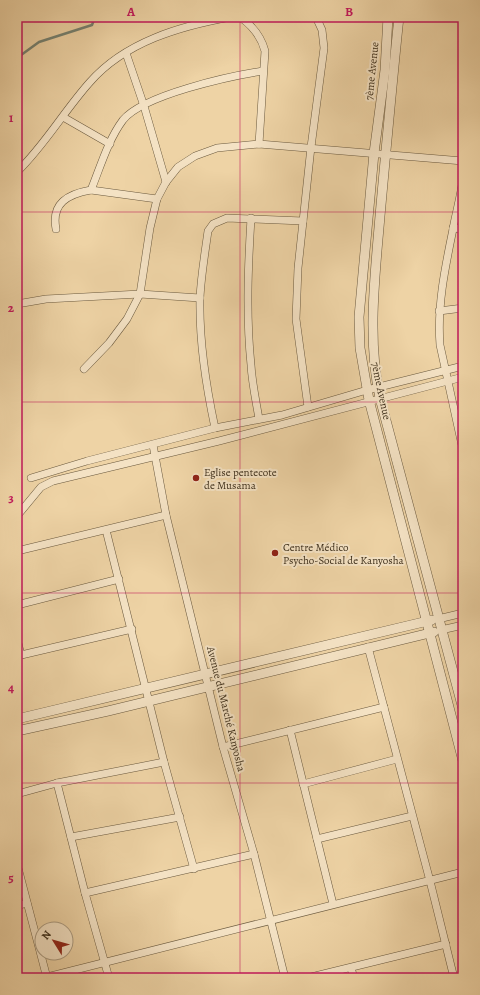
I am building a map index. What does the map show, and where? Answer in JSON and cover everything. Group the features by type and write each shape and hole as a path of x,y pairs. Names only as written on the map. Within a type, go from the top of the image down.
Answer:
{"street":[{"path":"17,172 46,141 90,82 106,66 147,40 202,22 231,17"},
{"path":"240,17 256,31 263,42 265,52 259,144"},
{"path":"308,407 296,319 298,268 311,147 324,48 322,30 316,17"},
{"name":"7ème Avenue","path":"388,17 385,70 374,153 359,317 360,348 369,400 463,761"},
{"name":"7ème Avenue","path":"399,17 376,262 373,330 378,388 463,709"},
{"path":"126,53 144,106 166,182"},
{"path":"92,190 110,144 124,120 130,113 188,88 237,75 263,71"},
{"path":"63,117 110,144"},
{"path":"84,369 119,331 127,319 140,294 150,228 157,199 166,182 178,167 195,156 217,148 259,144 311,147 463,161"},
{"path":"463,178 462,195 453,228 439,311 440,345 463,450"},
{"path":"56,229 54,218 56,209 71,195 92,190 157,199"},
{"path":"215,428 206,385 201,332 200,298 208,231 218,220 227,218 303,221"},
{"path":"251,218 247,296 248,332 251,366 259,419"},
{"path":"453,228 463,230"},
{"path":"17,304 46,299 140,294 200,298"},
{"path":"439,311 463,308"},
{"path":"31,478 87,461 215,428 308,407 367,390 463,366"},
{"path":"17,516 41,487 53,481 286,424 369,400 463,377"},
{"name":"Avenue du Marché Kanyosha","path":"153,444 166,515 222,747 254,854 272,920 285,978"},
{"path":"17,550 166,515"},
{"path":"106,530 132,629 148,701 194,869"},
{"path":"17,605 119,579"},
{"path":"17,718 205,675 463,612"},
{"path":"17,731 108,711 463,625"},
{"path":"17,639 19,656 132,629"},
{"path":"368,647 454,978"},
{"path":"222,747 384,707"},
{"path":"290,730 333,904"},
{"path":"303,784 397,758"},
{"path":"17,794 57,783 164,762"},
{"path":"57,783 85,893 109,978"},
{"path":"317,839 412,816"},
{"path":"71,837 180,817"},
{"path":"85,893 254,854"},
{"path":"17,864 47,977 463,872"},
{"path":"17,906 27,903"},
{"path":"307,978 446,944"},
{"path":"351,968 354,978"}],"waterway":[{"path":"17,58 39,42 92,25 95,17"}],"place":[{"name":"Eglise pentecote de Musama","path":"196,478"},
{"name":"Centre Médico Psycho-Social de Kanyosha","path":"275,553"}]}
